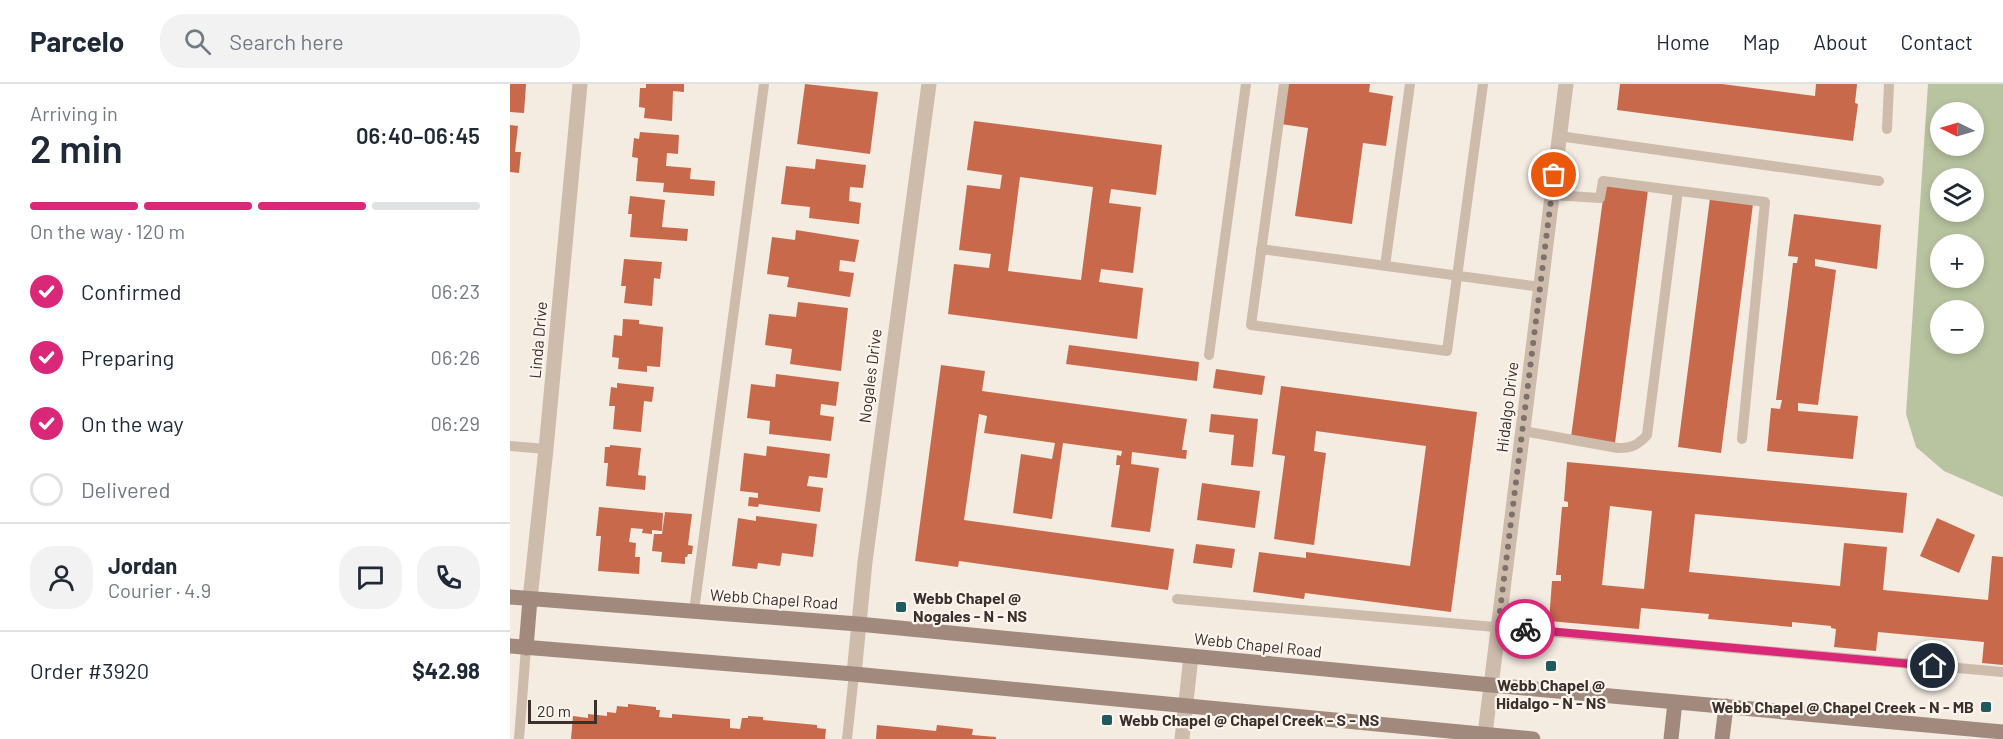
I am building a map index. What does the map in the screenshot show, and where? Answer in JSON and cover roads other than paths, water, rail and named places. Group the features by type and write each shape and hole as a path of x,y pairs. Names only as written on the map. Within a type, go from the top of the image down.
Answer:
{"main road":[{"name":"Webb Chapel Road","path":"510,597 858,624 1491,686 1726,706 1951,733 2003,732"},
{"path":"526,648 530,598"},
{"path":"510,646 854,674 1533,739"},
{"path":"1671,739 1675,702"},
{"path":"1722,739 1726,706"}],"street":[{"name":"Linda Drive","path":"530,598 580,84"},
{"name":"Nogales Drive","path":"854,674 858,624 893,340 928,84"},
{"name":"Hidalgo Drive","path":"1485,734 1566,84"},
{"path":"1182,739 1191,656"}],"lane":[{"path":"694,611 764,84"},
{"path":"1209,355 1246,84"},
{"path":"1284,84 1251,325 1447,351 1483,84"},
{"path":"1385,266 1410,84"},
{"path":"1887,129 1889,84"},
{"path":"1559,136 1879,181"},
{"path":"1552,195 1600,198 1603,181 1766,202 1742,440"},
{"path":"1523,431 1618,448 1630,448 1640,444 1647,435 1678,191"},
{"path":"1261,249 1540,287"},
{"path":"510,446 546,449"},
{"path":"1177,599 2003,672"},
{"path":"519,739 526,648"},
{"path":"847,739 854,674"}],"place":[{"name":"Webb Chapel @ Nogales - N - NS","path":"901,607"},
{"name":"Webb Chapel @ Hidalgo - N - NS","path":"1551,666"},
{"name":"Webb Chapel @ Chapel Creek - N - MB","path":"1986,707"},
{"name":"Webb Chapel @ Chapel Creek - S - NS","path":"1107,720"}]}
